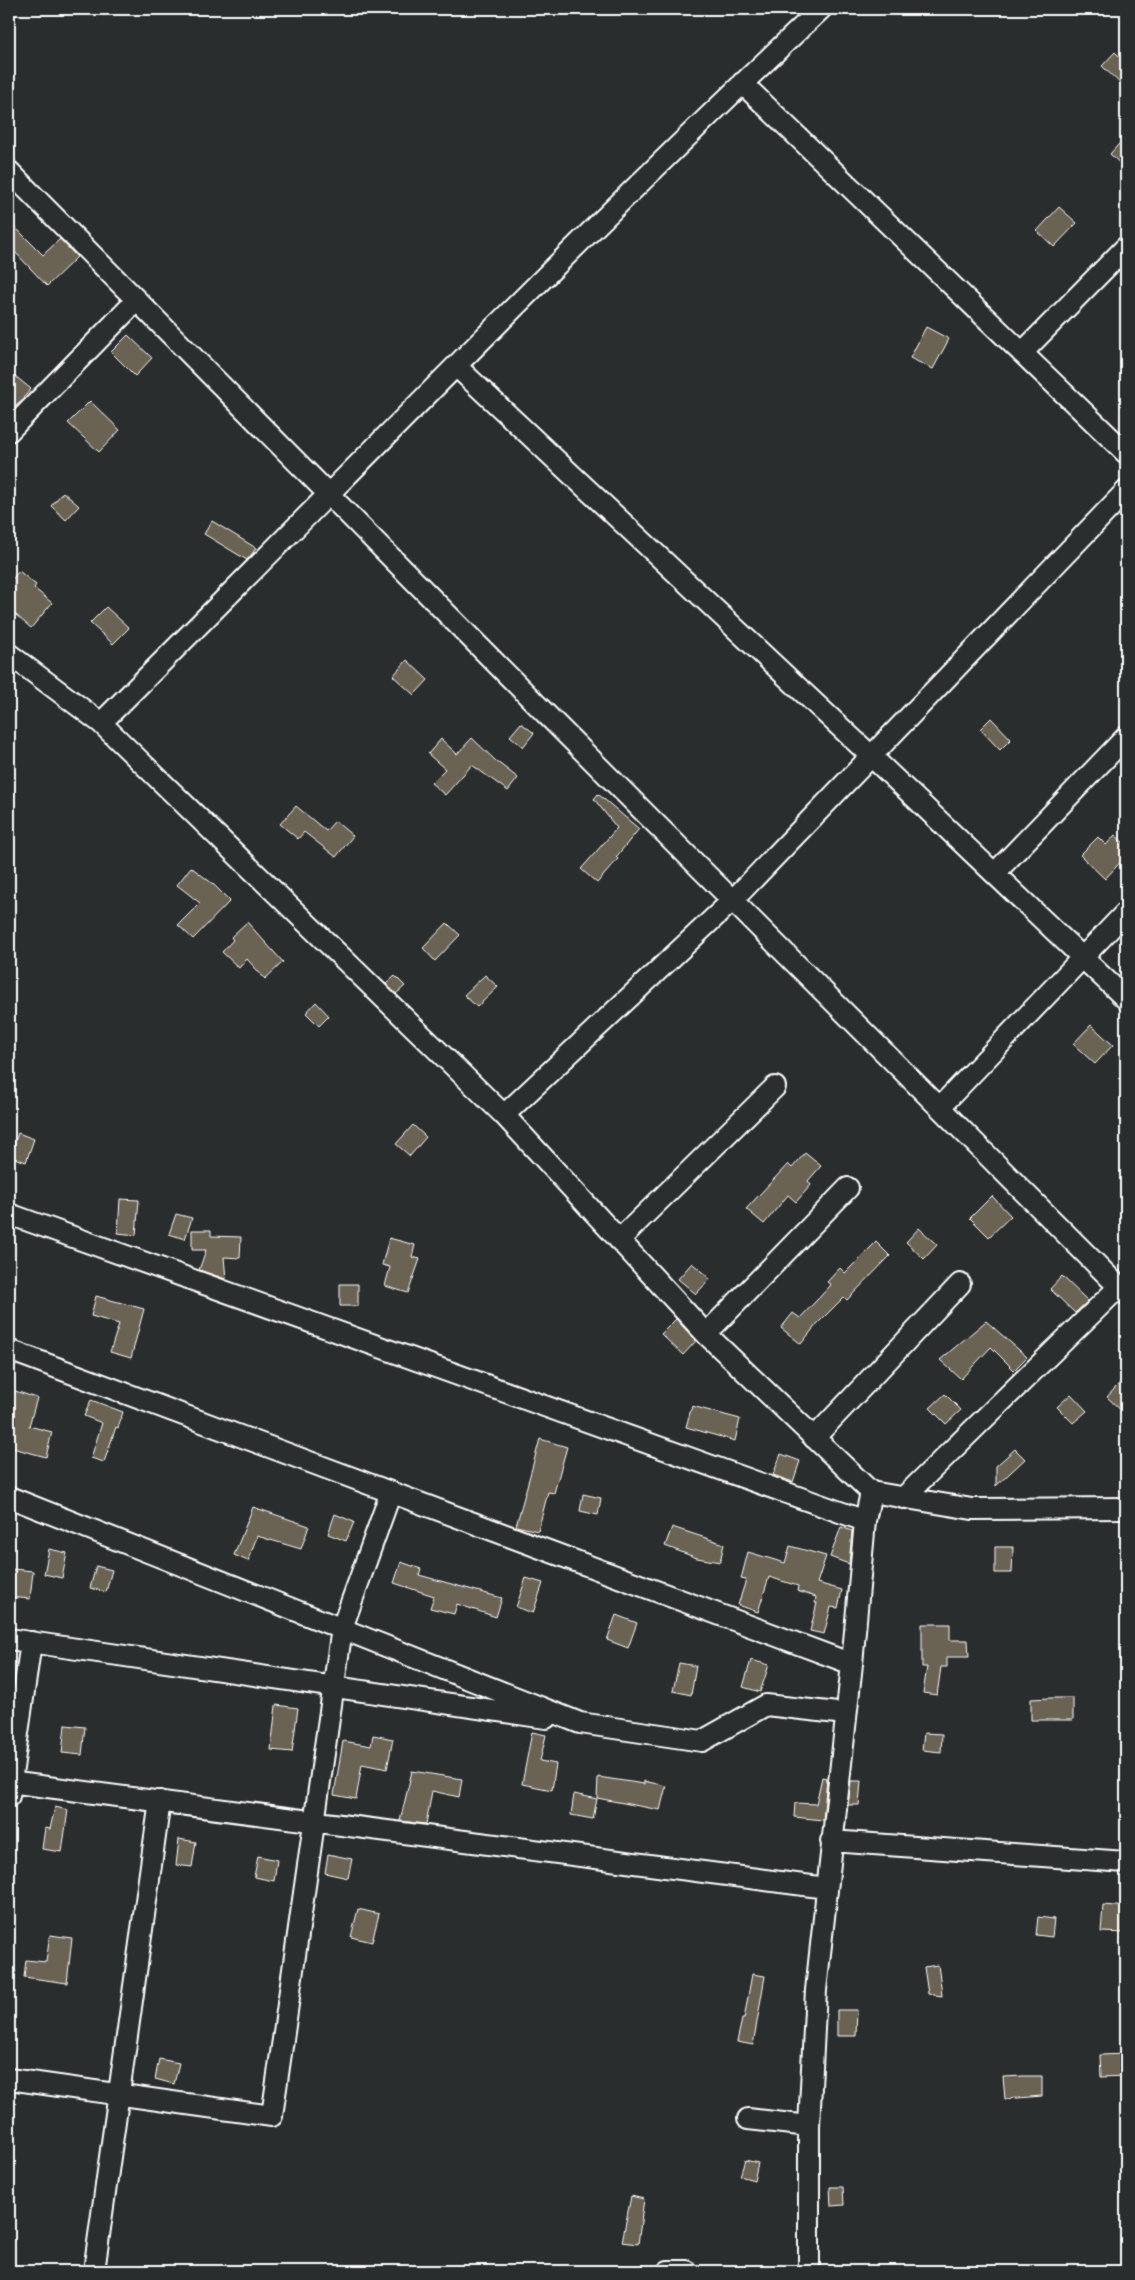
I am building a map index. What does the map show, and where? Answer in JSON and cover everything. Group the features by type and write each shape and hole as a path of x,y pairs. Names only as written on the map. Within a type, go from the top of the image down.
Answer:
{"street":[{"path":"101,723 330,495 456,366 742,83 821,9"},
{"path":"742,83 1126,453"},
{"path":"12,182 137,300 1123,1290 904,1498"},
{"path":"1022,353 1126,246"},
{"path":"9,431 137,300"},
{"path":"456,366 995,873 1126,999"},
{"path":"504,1115 734,898 1126,491"},
{"path":"9,654 101,723 504,1115 706,1334 871,1492 972,1509 1126,1508"},
{"path":"995,873 1126,737"},
{"path":"940,1107 1126,912"},
{"path":"619,1240 775,1087"},
{"path":"706,1334 848,1188"},
{"path":"9,1214 865,1521"},
{"path":"814,1438 960,1284"},
{"path":"9,1350 852,1664"},
{"path":"9,2079 272,2116 332,1686 342,1628 391,1492"},
{"path":"809,2271 809,2126 816,1990 831,1840 852,1664 865,1521 871,1492"},
{"path":"9,1497 580,1723"},
{"path":"9,1639 702,1741 766,1705 846,1714"},
{"path":"31,1642 9,1786 160,1801 827,1888"},
{"path":"94,2271 160,1801"},
{"path":"831,1840 1126,1862"},
{"path":"748,2119 809,2126"},
{"path":"668,2271 688,2271"}],"building":[{"path":"1115,52 1126,63 1126,89 1102,66"},
{"path":"1126,136 1126,169 1110,154"},
{"path":"1059,207 1077,223 1054,247 1037,231"},
{"path":"9,221 43,255 60,239 77,257 47,286 15,252 9,259"},
{"path":"926,327 949,339 933,369 910,358"},
{"path":"128,335 152,358 135,376 111,352"},
{"path":"9,371 31,389 9,414"},
{"path":"90,401 120,430 99,452 68,423"},
{"path":"63,492 79,506 66,520 51,506"},
{"path":"212,521 256,548 247,560 204,534"},
{"path":"19,571 36,585 34,588 52,603 31,628 9,609 9,583"},
{"path":"106,607 129,628 113,644 90,623"},
{"path":"407,660 428,680 414,695 393,676"},
{"path":"991,718 1011,739 1000,750 980,729"},
{"path":"521,723 534,733 523,747 510,736"},
{"path":"472,738 496,761 518,778 508,791 472,765 445,795 431,783 445,769 428,754 441,739 457,754"},
{"path":"598,794 639,829 616,857 618,859 597,883 581,869 617,828 594,799"},
{"path":"296,806 326,831 335,821 353,836 336,857 304,832 298,839 280,824"},
{"path":"1115,835 1126,845 1126,856 1105,879 1080,855 1098,837 1106,845"},
{"path":"191,867 213,884 230,901 193,939 178,925 200,903 177,885"},
{"path":"247,922 283,962 265,979 247,959 239,968 222,952 233,940 231,937"},
{"path":"447,923 460,935 435,961 423,948"},
{"path":"485,975 498,987 477,1007 464,995"},
{"path":"395,976 405,986 396,994 386,984"},
{"path":"316,1002 329,1016 319,1026 306,1013"},
{"path":"1091,1025 1113,1045 1095,1064 1073,1044"},
{"path":"413,1125 426,1137 410,1156 396,1144"},
{"path":"18,1133 34,1139 26,1162 9,1156"},
{"path":"805,1153 821,1166 808,1181 811,1185 796,1202 788,1195 764,1224 746,1209 788,1164 792,1168"},
{"path":"992,1196 1011,1216 989,1237 970,1218"},
{"path":"120,1199 139,1200 136,1235 118,1233"},
{"path":"176,1214 192,1218 185,1239 169,1234"},
{"path":"919,1228 937,1245 924,1259 906,1242"},
{"path":"192,1230 211,1230 211,1236 241,1237 240,1258 224,1257 226,1279 199,1270 206,1250 192,1250"},
{"path":"389,1238 415,1245 412,1257 420,1259 408,1293 385,1286 390,1267 382,1265"},
{"path":"876,1242 890,1256 847,1300 844,1297 817,1324 801,1344 781,1328 793,1313 800,1318 831,1285 827,1282 840,1268 845,1273"},
{"path":"692,1263 710,1279 696,1294 678,1279"},
{"path":"1062,1276 1088,1301 1075,1313 1050,1289"},
{"path":"340,1284 358,1284 358,1306 340,1306"},
{"path":"96,1296 144,1309 131,1358 110,1352 119,1324 91,1316"},
{"path":"676,1319 696,1341 683,1355 661,1334"},
{"path":"986,1321 1027,1357 1014,1370 991,1347 961,1379 940,1360"},
{"path":"1126,1376 1126,1415 1107,1397"},
{"path":"15,1391 37,1398 29,1426 52,1432 46,1457 9,1447 9,1412"},
{"path":"945,1394 961,1410 946,1424 930,1408"},
{"path":"1071,1394 1087,1411 1073,1423 1057,1407"},
{"path":"91,1400 123,1412 104,1462 91,1458 102,1423 84,1416"},
{"path":"692,1406 740,1419 735,1441 686,1427"},
{"path":"540,1439 567,1447 554,1493 548,1492 538,1531 516,1526"},
{"path":"1015,1449 1025,1459 996,1486 996,1466"},
{"path":"781,1454 800,1461 793,1482 773,1475"},
{"path":"583,1494 601,1498 598,1515 580,1511"},
{"path":"253,1507 309,1526 301,1549 257,1536 248,1561 234,1555"},
{"path":"335,1514 354,1522 346,1541 328,1534"},
{"path":"672,1527 724,1544 720,1562 697,1558 665,1546"},
{"path":"841,1527 852,1531 849,1564 830,1557"},
{"path":"790,1546 826,1556 817,1583 842,1590 838,1608 831,1607 824,1634 810,1631 817,1603 815,1603 816,1597 797,1591 798,1586 769,1577 758,1612 738,1605 746,1580 741,1579 748,1552 785,1563"},
{"path":"995,1547 1013,1547 1012,1573 995,1573"},
{"path":"49,1549 67,1553 62,1578 44,1574"},
{"path":"401,1562 421,1569 419,1575 502,1598 496,1617 457,1604 454,1614 430,1608 434,1596 394,1583"},
{"path":"96,1566 112,1570 106,1592 90,1588"},
{"path":"13,1569 33,1571 30,1599 10,1597"},
{"path":"526,1578 543,1583 533,1613 516,1607"},
{"path":"616,1615 637,1623 628,1648 607,1640"},
{"path":"922,1624 950,1624 950,1640 968,1640 969,1657 947,1657 947,1667 941,1667 937,1695 923,1693 927,1667 922,1667"},
{"path":"751,1660 769,1665 760,1692 743,1687"},
{"path":"679,1663 696,1666 691,1695 673,1691"},
{"path":"1073,1698 1073,1720 1031,1720 1031,1699"},
{"path":"276,1705 298,1708 292,1752 271,1750"},
{"path":"65,1725 85,1727 82,1755 62,1753"},
{"path":"532,1732 546,1735 540,1761 556,1764 552,1790 522,1784"},
{"path":"924,1733 942,1734 941,1752 922,1750"},
{"path":"373,1735 393,1739 387,1769 362,1764 356,1799 334,1795 343,1741 371,1746"},
{"path":"412,1771 462,1779 459,1797 432,1791 426,1824 400,1821"},
{"path":"598,1777 644,1784 644,1781 666,1786 660,1810 597,1798"},
{"path":"822,1777 827,1778 823,1820 794,1817 795,1803 816,1804"},
{"path":"851,1781 861,1781 859,1805 848,1805"},
{"path":"574,1794 597,1799 593,1819 571,1815"},
{"path":"55,1807 68,1810 62,1852 42,1849 45,1828 50,1829"},
{"path":"179,1839 196,1842 192,1867 176,1865"},
{"path":"328,1854 352,1859 348,1878 325,1873"},
{"path":"258,1856 277,1860 274,1881 254,1877"},
{"path":"1103,1905 1126,1907 1126,1933 1101,1932"},
{"path":"358,1909 379,1914 372,1942 351,1937"},
{"path":"1038,1917 1054,1919 1052,1937 1036,1935"},
{"path":"50,1935 72,1938 67,1983 24,1977 26,1960 46,1962"},
{"path":"938,1965 942,1996 928,1994 924,1967"},
{"path":"752,1974 765,1976 753,2045 737,2042 742,2019 744,2019"},
{"path":"837,2010 857,2010 856,2036 837,2036"},
{"path":"1126,2054 1126,2076 1101,2077 1100,2055"},
{"path":"159,2059 179,2063 174,2084 155,2079"},
{"path":"1042,2076 1042,2096 1005,2099 1003,2077"},
{"path":"745,2160 758,2163 754,2180 740,2176"},
{"path":"830,2187 843,2187 844,2205 831,2206"},
{"path":"631,2196 644,2199 638,2244 622,2242"}]}
